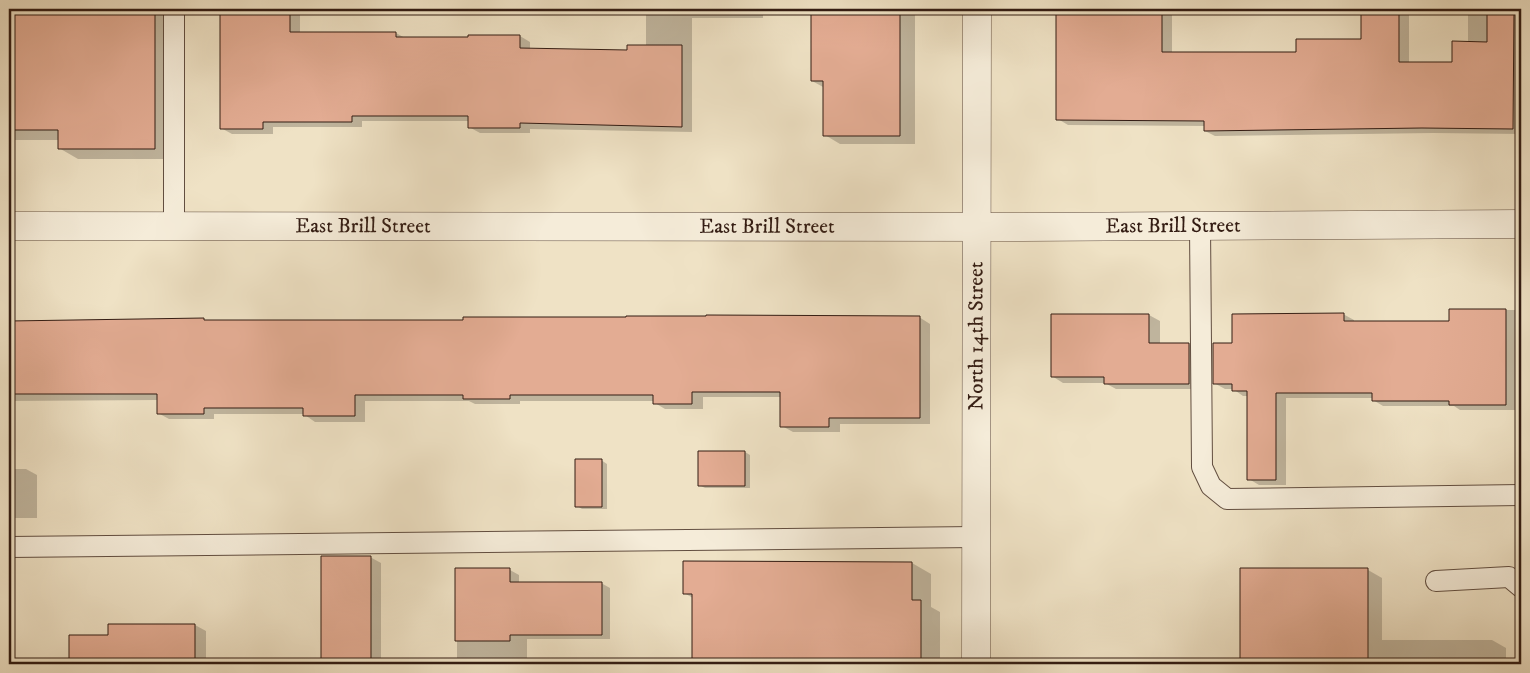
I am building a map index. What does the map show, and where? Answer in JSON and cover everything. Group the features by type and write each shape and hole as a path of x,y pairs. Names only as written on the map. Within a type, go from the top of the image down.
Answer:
{"street":[{"name":"North 14th Street","path":"976,664 978,9"},
{"name":"East Brill Street","path":"15,226 977,227 1521,224"}],"lane":[{"path":"174,9 174,226"},
{"path":"1200,226 1202,467 1211,486 1227,499 1521,495"},
{"path":"9,547 976,537"},
{"path":"1436,581 1509,577 1521,587"}],"building":[{"path":"9,9 155,9 155,149 58,149 58,130 9,130"},
{"path":"220,9 290,9 290,32 396,32 396,37 520,35 520,48 627,50 627,45 682,45 682,127 520,123 520,128 468,128 468,116 352,116 352,122 263,122 263,129 220,129"},
{"path":"811,9 900,9 900,136 823,136 823,81 811,81"},
{"path":"1056,9 1162,9 1162,52 1296,52 1296,39 1361,39 1361,9 1399,9 1399,62 1452,62 1452,41 1487,42 1487,9 1514,9 1513,129 1422,128 1204,131 1204,121 1056,120"},
{"path":"1449,309 1506,309 1506,405 1449,405 1449,401 1372,401 1372,393 1276,393 1276,480 1247,480 1247,391 1232,391 1232,384 1213,384 1213,343 1232,343 1232,314 1344,313 1344,321 1449,321"},
{"path":"1051,314 1149,314 1149,343 1189,343 1189,384 1104,384 1104,377 1051,377"},
{"path":"920,316 920,418 829,418 829,427 780,427 780,392 692,392 692,404 653,404 653,395 510,395 510,399 463,399 463,395 355,395 355,416 303,416 303,408 204,408 204,414 157,414 157,394 9,394 9,321 204,318 204,320 463,320 463,317"},
{"path":"698,451 745,451 745,486 698,486"},
{"path":"575,459 602,459 602,507 575,507"},
{"path":"321,556 371,556 371,661 321,661"},
{"path":"683,561 912,562 912,600 921,600 921,664 692,664 692,594 683,594"},
{"path":"455,568 510,568 510,582 602,582 602,635 510,635 510,641 455,641"},
{"path":"1240,568 1368,568 1368,664 1240,664"},
{"path":"108,624 195,624 195,664 69,664 69,635 108,635"}]}
